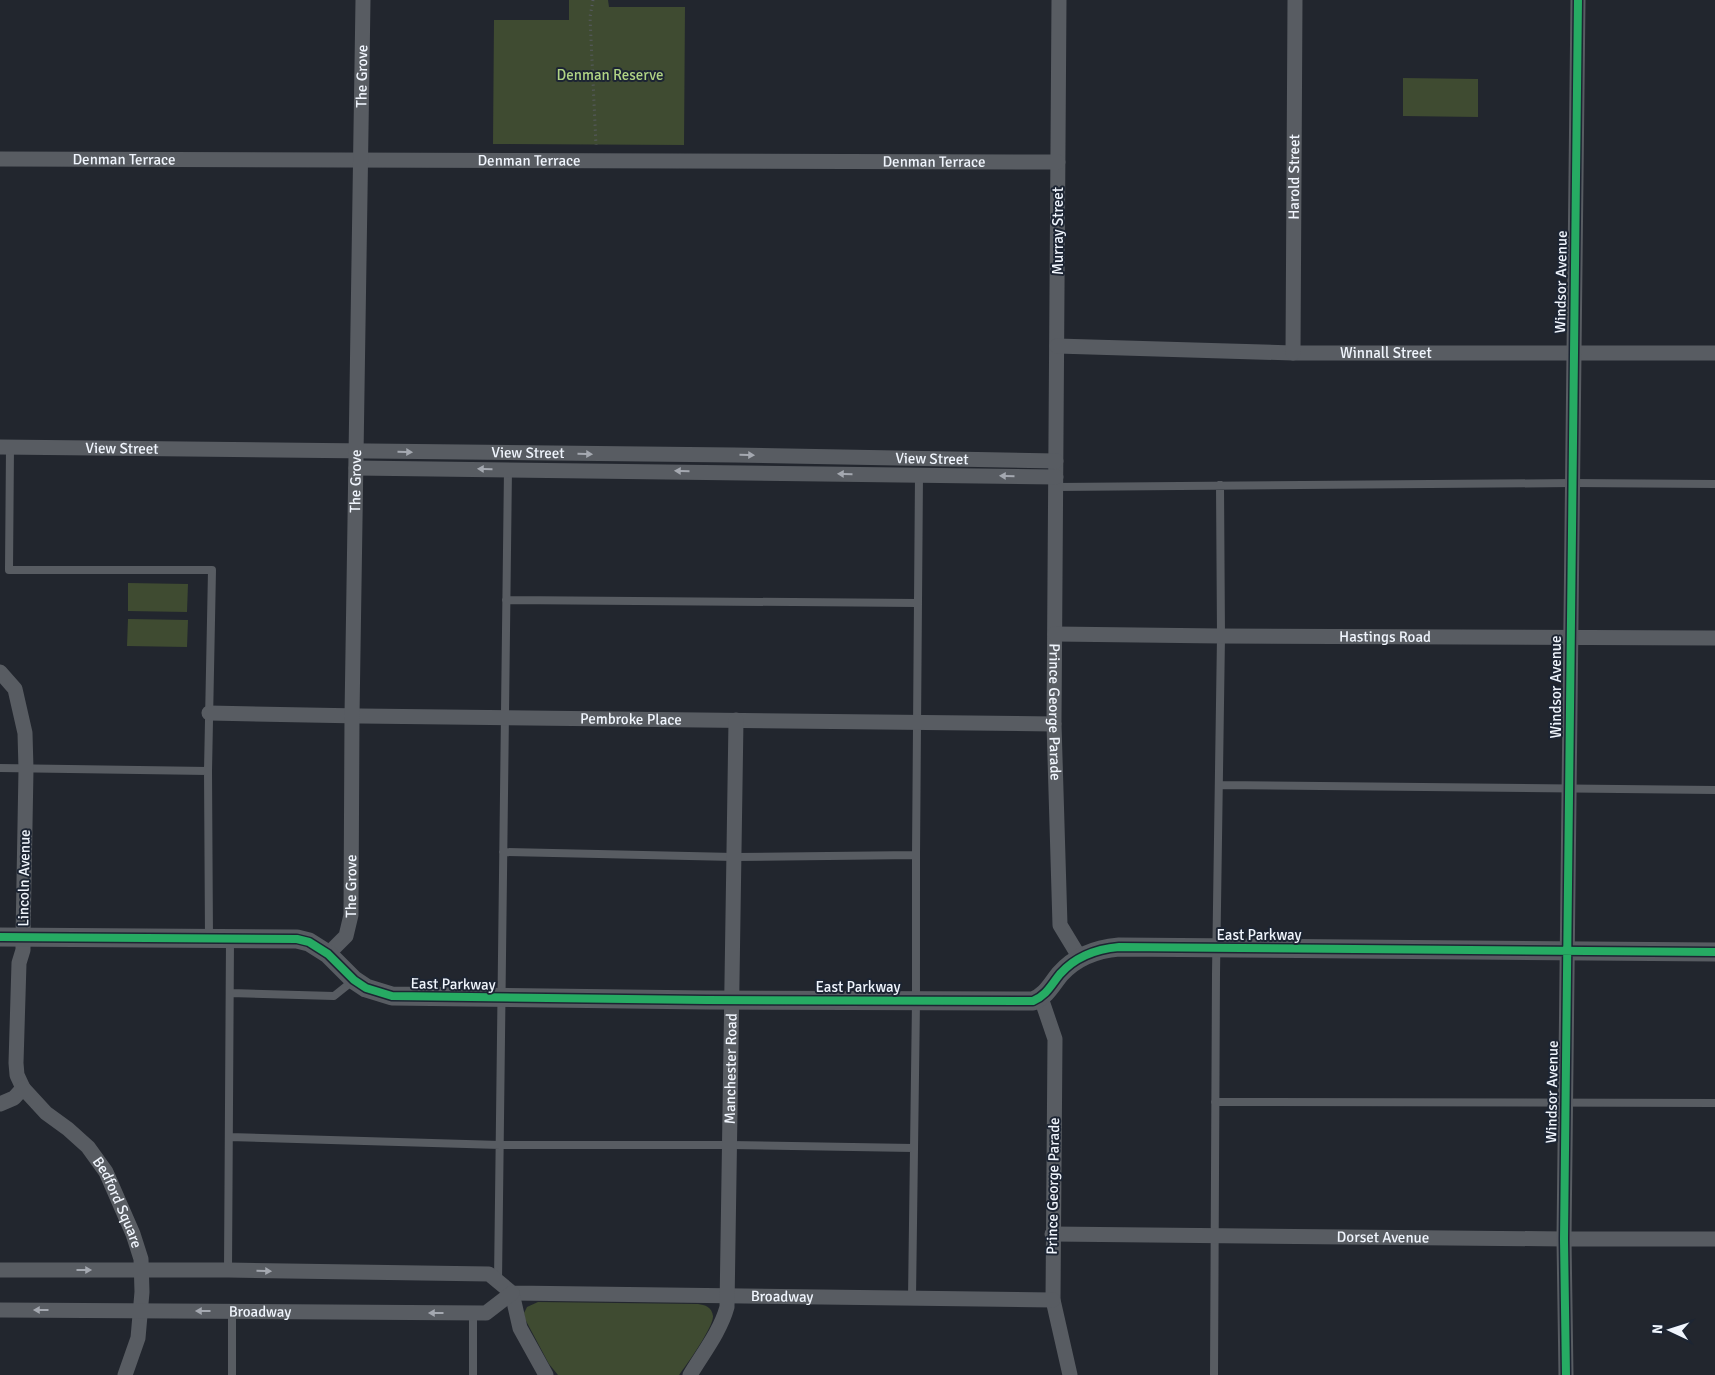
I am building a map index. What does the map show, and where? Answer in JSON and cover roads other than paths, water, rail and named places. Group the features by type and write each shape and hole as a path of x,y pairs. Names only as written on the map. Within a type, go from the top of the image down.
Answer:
{"street":[{"name":"The Grove","path":"328,954 346,936 351,915 352,716 363,0"},
{"name":"Murray Street","path":"1056,461 1059,0"},
{"name":"Harold Street","path":"1293,353 1295,0"},
{"name":"Windsor Avenue","path":"1566,1375 1564,1239 1578,0"},
{"name":"Denman Terrace","path":"0,159 1058,162"},
{"name":"Winnall Street","path":"1057,346 1293,353 1715,353"},
{"name":"View Street","path":"5,447 734,455 1056,461"},
{"name":"Prince George Parade","path":"1056,461 1054,724 1060,925 1080,958"},
{"name":"View Street","path":"356,468 919,475 1056,482"},
{"name":"Hastings Road","path":"1056,634 1715,638"},
{"name":"Lincoln Avenue","path":"0,672 15,689 25,732 23,950 20,963 16,1063 17,1075 23,1088"},
{"name":"Pembroke Place","path":"209,713 1054,724"},
{"name":"Manchester Road","path":"690,1375 724,1318 727,1296 736,720"},
{"name":"East Parkway","path":"0,937 297,939 309,942 328,954 354,980 366,988 392,996 502,998 1033,1001 1041,998 1049,991 1060,974 1080,958 1093,952 1119,947 1715,952"},
{"name":"Prince George Parade","path":"1041,998 1055,1039 1052,1300 1070,1375"},
{"path":"0,1104 14,1098 23,1088"},
{"name":"Bedford Square","path":"23,1088 46,1113 88,1147 106,1172 133,1234 141,1258 141,1311 138,1338 125,1375"},
{"name":"Dorset Avenue","path":"1052,1234 1715,1239"},
{"path":"0,1270 228,1270 489,1274 512,1292 520,1328 546,1375"},
{"name":"Broadway","path":"0,1310 486,1313 512,1292 1052,1300"}],"lane":[{"path":"5,447 9,570 212,570 208,771 209,938"},
{"path":"498,1281 508,469"},
{"path":"912,1298 919,475"},
{"path":"1056,482 1220,485 1715,484"},
{"path":"1214,1375 1216,948 1221,636 1220,485"},
{"path":"506,600 917,603"},
{"path":"0,768 208,771"},
{"path":"1219,785 1715,790"},
{"path":"503,852 734,857 916,855"},
{"path":"228,1270 230,939"},
{"path":"230,993 334,996 354,980"},
{"path":"1215,1102 1715,1103"},
{"path":"229,1137 500,1145 730,1145 913,1148"},
{"path":"232,1312 232,1375"},
{"path":"473,1313 473,1375"}],"park label":[{"name":"Denman Reserve","path":"610,75"}]}
